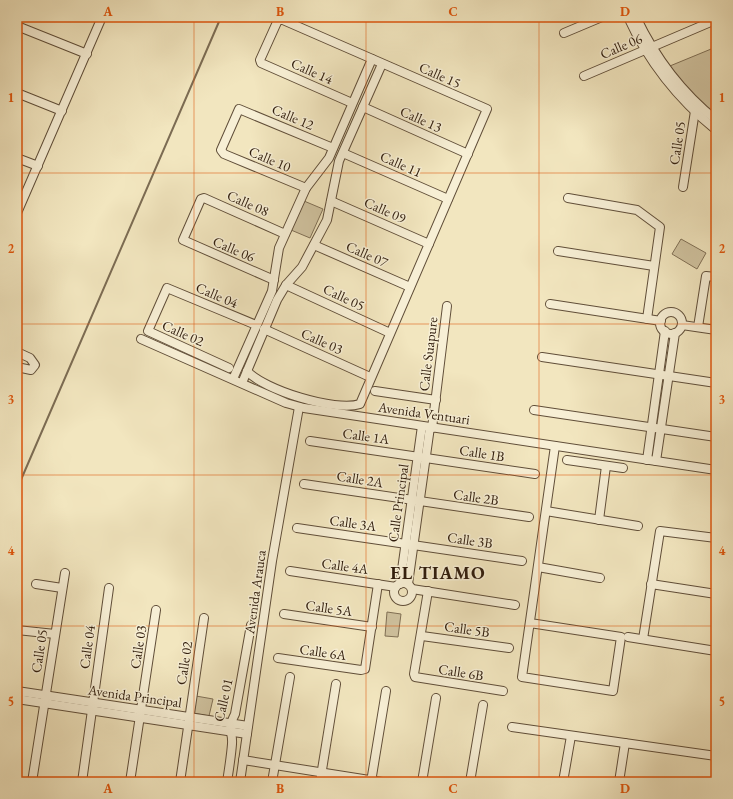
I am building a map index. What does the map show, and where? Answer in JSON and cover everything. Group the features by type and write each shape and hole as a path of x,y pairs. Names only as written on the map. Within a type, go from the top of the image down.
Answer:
{"street":[{"path":"17,213 102,17"},
{"path":"564,33 602,17"},
{"path":"628,17 648,48 697,109 716,130"},
{"path":"636,17 648,48"},
{"name":"Calle 15","path":"261,63 260,60 278,20 283,20 487,109 468,154"},
{"name":"Calle 06","path":"584,76 713,21"},
{"path":"17,26 87,54"},
{"path":"273,298 277,252 306,188 325,163 333,148 372,59"},
{"name":"Calle 14","path":"261,63 352,104"},
{"path":"233,379 273,298 302,267 327,220 337,168 382,64"},
{"path":"17,93 62,111"},
{"name":"Calle 13","path":"363,107 468,154"},
{"name":"Calle 12","path":"224,154 221,150 239,109 243,109 333,148"},
{"path":"697,109 716,120"},
{"name":"Calle 05","path":"683,187 697,109"},
{"name":"Calle 11","path":"343,153 448,199"},
{"name":"Calle 10","path":"224,154 306,188"},
{"path":"247,371 256,380 299,399 360,404 370,377 468,154"},
{"path":"17,158 38,166"},
{"path":"325,163 337,168"},
{"name":"Calle 08","path":"184,242 183,240 201,199 204,198 285,234"},
{"path":"568,198 637,210 660,227 647,319"},
{"name":"Calle 09","path":"331,201 429,244"},
{"name":"Calle 06","path":"184,242 274,280"},
{"name":"Calle 07","path":"314,245 410,287"},
{"path":"558,251 654,266"},
{"path":"698,327 706,276 716,277"},
{"name":"Calle 05","path":"286,285 390,333"},
{"name":"Calle 04","path":"148,332 167,288 260,327"},
{"path":"550,304 661,321"},
{"name":"Calle Suapure","path":"428,427 436,400 446,306"},
{"path":"656,461 675,333 679,330 682,324 680,317 675,313 668,313 661,321"},
{"path":"647,460 665,331 662,327 661,321"},
{"path":"682,324 716,330"},
{"path":"242,383 260,327"},
{"name":"Calle 03","path":"260,327 370,377"},
{"path":"665,331 675,333"},
{"name":"Calle 02","path":"148,332 229,368"},
{"name":"Avenida Ventuari","path":"140,339 299,406 716,470"},
{"path":"17,352 30,358 35,365 30,370 17,367"},
{"path":"542,357 716,382"},
{"path":"375,391 436,400"},
{"name":"Avenida Arauca","path":"240,782 272,561 299,406"},
{"path":"534,410 716,437"},
{"name":"Calle Principal","path":"404,586 422,457 428,427"},
{"name":"Calle 1A","path":"310,441 422,457"},
{"path":"530,623 621,636 612,691 522,677 555,446"},
{"name":"Calle 1B","path":"422,457 535,474"},
{"path":"567,460 623,468"},
{"path":"599,520 606,466"},
{"name":"Calle 2A","path":"304,484 416,501"},
{"name":"Calle 2B","path":"416,501 528,517"},
{"path":"546,511 638,526"},
{"name":"Calle 3A","path":"297,528 410,544"},
{"path":"643,639 660,531 716,538"},
{"name":"Calle 3B","path":"410,544 522,561"},
{"path":"538,567 600,578"},
{"name":"Calle 4A","path":"290,571 378,584 404,586 428,592 515,605"},
{"name":"Calle 05","path":"32,782 65,572"},
{"path":"36,584 62,588"},
{"path":"372,627 378,584"},
{"path":"652,584 716,594"},
{"name":"Calle 04","path":"82,782 109,588"},
{"path":"422,636 428,592"},
{"name":"Calle 03","path":"130,782 156,610"},
{"name":"Calle 5A","path":"284,614 372,627"},
{"name":"Calle 02","path":"180,782 204,618"},
{"name":"Calle 01","path":"227,782 232,742 230,727 235,714 251,625"},
{"name":"Calle 6A","path":"278,658 361,670 365,669 372,627"},
{"path":"17,630 55,634"},
{"name":"Calle 5B","path":"422,636 509,648"},
{"name":"Calle 6B","path":"422,636 414,674 416,677 503,691"},
{"path":"628,637 716,651"},
{"path":"272,782 290,677"},
{"path":"320,782 336,684"},
{"path":"371,781 386,691"},
{"name":"Avenida Principal","path":"17,692 44,699 248,730"},
{"path":"422,782 436,698"},
{"name":"Avenida Principal","path":"17,699 44,699"},
{"path":"470,782 483,705"},
{"path":"512,727 716,756"},
{"path":"563,782 571,736"},
{"path":"619,782 625,743"},
{"path":"243,760 382,782"}],"shaded area":[{"path":"716,47 716,120 665,68"},
{"path":"304,201 323,209 310,238 291,230"},
{"path":"681,239 706,253 697,269 672,254"},
{"path":"387,612 401,614 398,637 385,636"},
{"path":"196,696 213,699 209,716 193,713"}],"waterway":[{"path":"17,489 221,17"}],"district":[{"name":"EL TIAMO","path":"438,572"}]}
